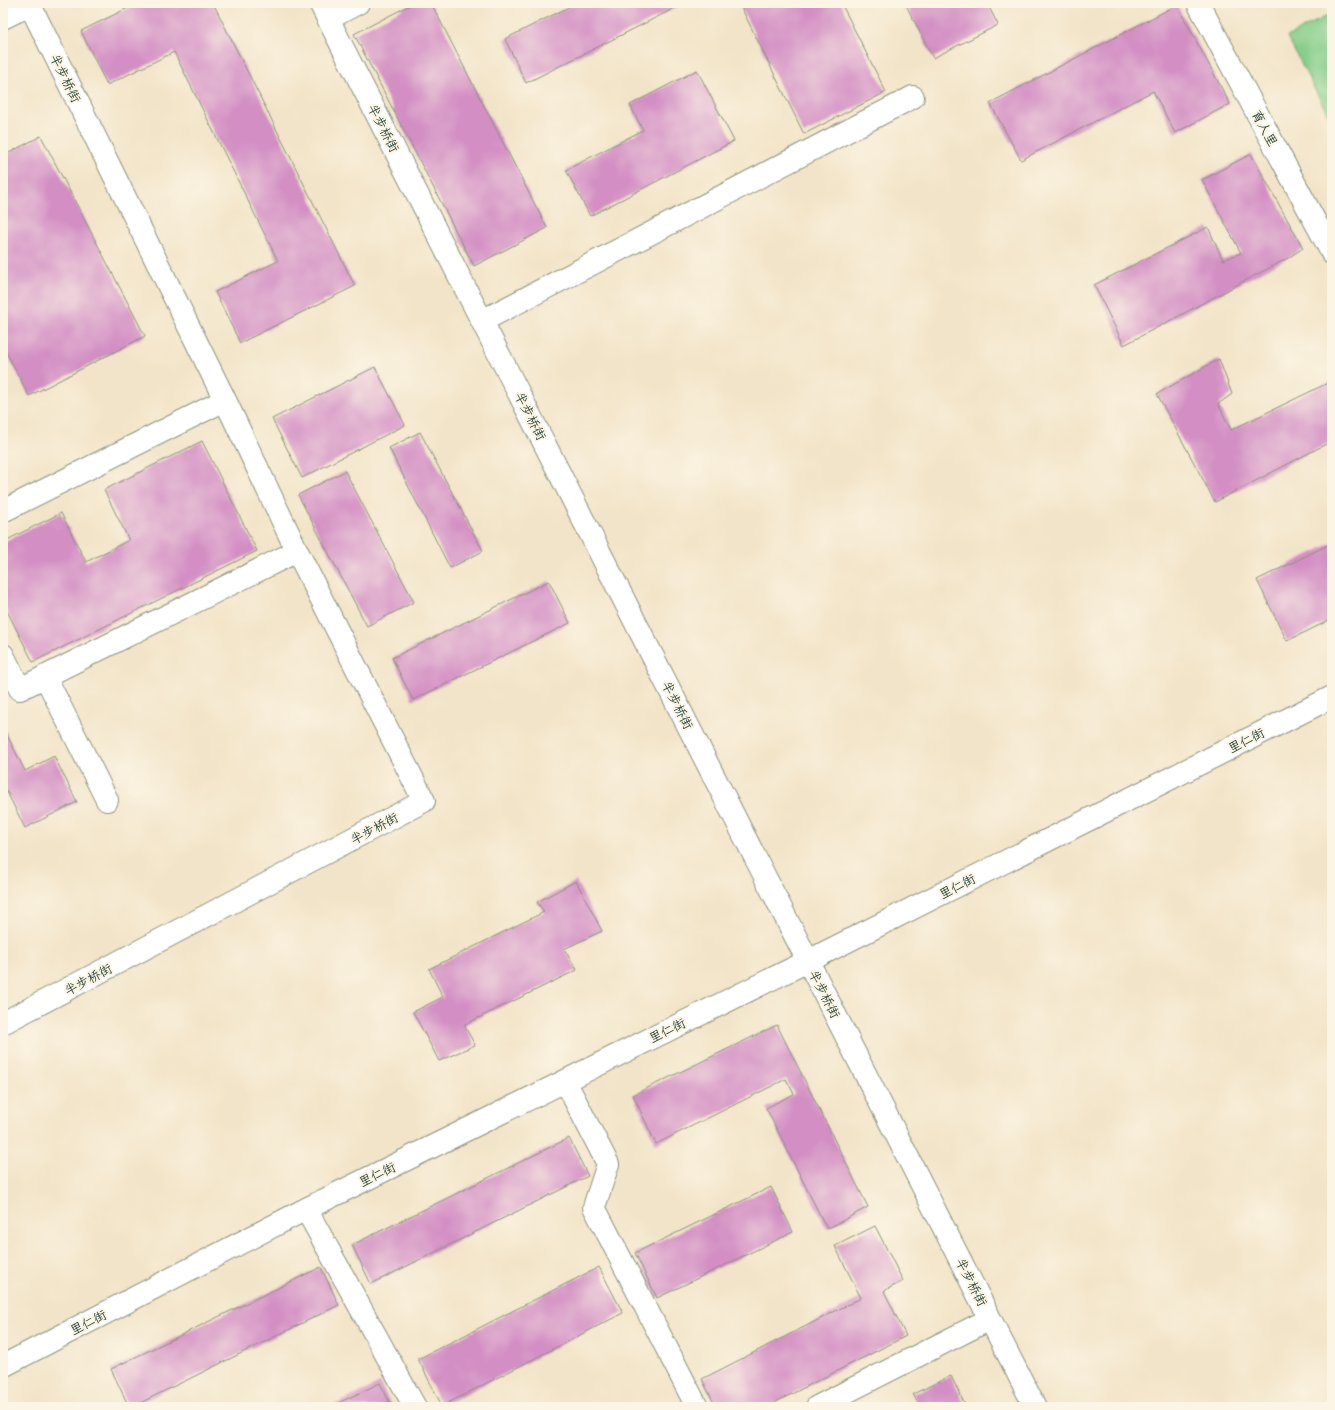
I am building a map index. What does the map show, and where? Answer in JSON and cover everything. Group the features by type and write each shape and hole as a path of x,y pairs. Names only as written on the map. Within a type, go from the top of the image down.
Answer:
{"street":[{"path":"324,11 358,3"},
{"name":"育人里","path":"1198,3 1332,253"},
{"path":"3,18 30,4"},
{"name":"半步桥街","path":"3,1023 424,801 297,551 225,400 30,4"},
{"name":"半步桥街","path":"324,11 1035,1407"},
{"path":"482,321 913,97"},
{"path":"3,511 225,400"},
{"path":"3,655 20,689 297,551"},
{"path":"45,676 107,800"},
{"name":"里仁街","path":"3,1366 306,1209 808,961 1332,697"},
{"path":"565,1081 608,1164 594,1207 697,1407"},
{"path":"306,1209 415,1407"},
{"path":"817,1407 990,1319"}],"green space":[{"path":"1332,13 1332,122 1287,37"}],"building":[{"path":"138,3 213,3 355,286 240,343 215,292 278,261 174,52 107,85 81,31"},
{"path":"414,3 431,3 547,228 474,266 354,34"},
{"path":"577,3 685,3 526,83 505,39"},
{"path":"739,3 841,3 886,92 804,134"},
{"path":"905,3 987,3 998,25 933,58"},
{"path":"1177,5 1230,104 1175,133 1153,91 1021,160 990,103"},
{"path":"697,70 734,141 590,216 566,170 643,130 630,105"},
{"path":"41,136 145,336 29,396 3,346 3,156"},
{"path":"1251,154 1303,248 1288,258 1124,345 1094,285 1208,227 1223,260 1241,253 1202,180"},
{"path":"1219,359 1232,394 1218,404 1231,430 1332,381 1332,441 1215,502 1157,394"},
{"path":"375,367 405,425 302,478 272,419"},
{"path":"420,432 483,551 450,568 389,448"},
{"path":"202,441 257,551 33,662 3,603 3,542 61,513 86,562 129,540 104,490"},
{"path":"345,471 414,602 367,626 298,495"},
{"path":"1332,543 1332,619 1287,641 1257,580"},
{"path":"549,581 570,623 413,700 392,658"},
{"path":"3,727 25,771 54,756 77,802 25,828 3,784"},
{"path":"576,881 602,931 564,949 577,970 464,1025 475,1045 439,1061 413,1012 443,997 429,969 544,912 537,902"},
{"path":"777,1025 868,1207 827,1229 766,1108 794,1094 786,1079 656,1144 633,1095"},
{"path":"569,1138 588,1176 371,1284 352,1245"},
{"path":"771,1187 793,1232 657,1298 635,1253"},
{"path":"875,1226 903,1281 884,1291 906,1336 766,1407 716,1407 702,1379 861,1298 835,1246"},
{"path":"321,1267 339,1305 132,1407 129,1407 111,1369"},
{"path":"599,1267 623,1313 442,1406 418,1359"},
{"path":"951,1376 966,1407 920,1407 913,1394"},
{"path":"380,1383 392,1407 330,1407"}]}
